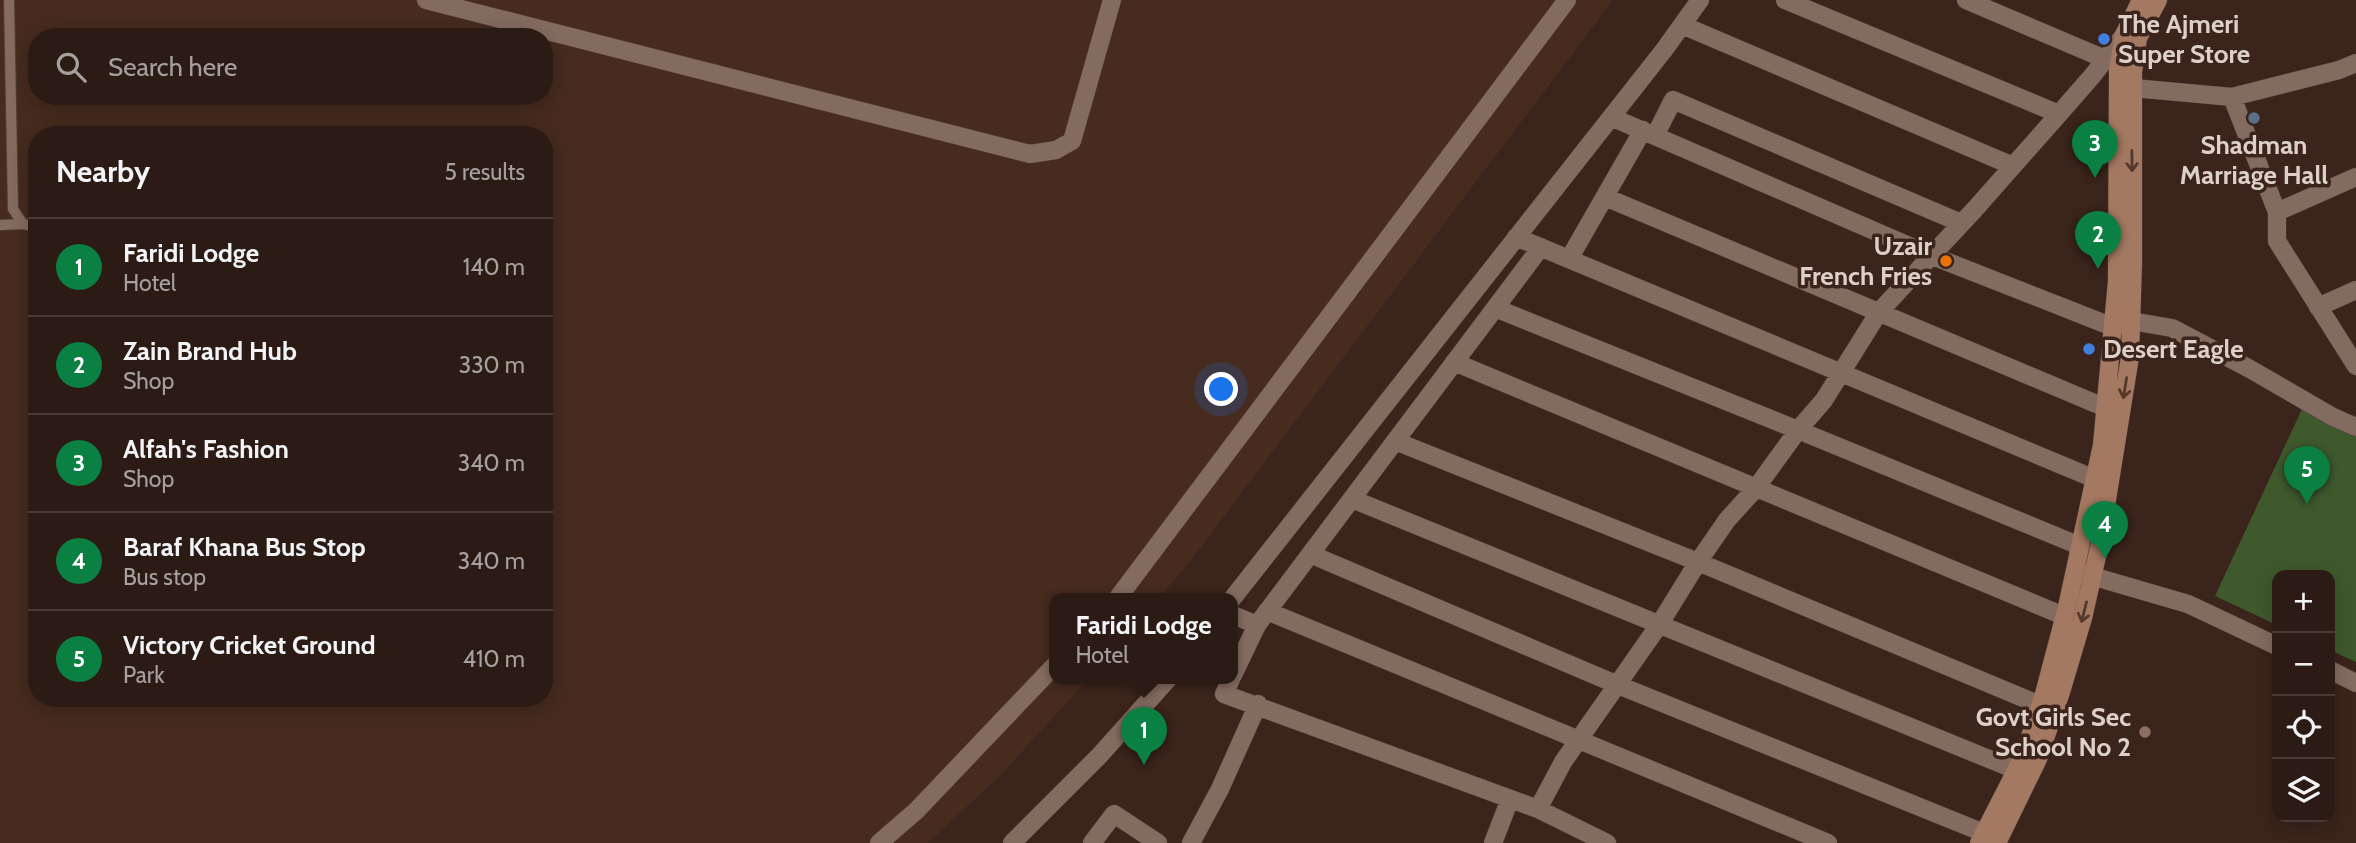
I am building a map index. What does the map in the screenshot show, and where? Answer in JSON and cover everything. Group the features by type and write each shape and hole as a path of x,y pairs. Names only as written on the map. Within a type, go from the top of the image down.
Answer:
{"main road":[{"path":"1987,840 2040,705 2064,616 2102,445 2117,281 2118,69 2124,35 2141,0"},
{"path":"1987,840 2038,758 2061,692 2093,575 2130,357 2133,72 2138,37 2158,0"}],"street":[{"path":"426,0 536,28"},
{"path":"553,32 1030,154 1056,150 1072,141 1112,0"},
{"path":"1122,593 1567,0"},
{"path":"1236,593 1700,0"},
{"path":"1785,0 2059,114"},
{"path":"1966,0 2105,59"},
{"path":"1682,25 2013,166"},
{"path":"1538,809 1563,762 1659,625 1698,562 1727,520 1756,488 1842,374 1879,312 2059,114 2124,35"},
{"path":"2133,88 2232,97 2339,70 2356,62"},
{"path":"2232,97 2277,212 2277,241 2356,366"},
{"path":"1569,259 1605,197 1673,100 1961,223"},
{"path":"1611,117 1930,255 2113,327 2131,321 2172,328 2333,417 2356,426"},
{"path":"2277,212 2356,177"},
{"path":"1605,197 2106,408"},
{"path":"1516,237 2095,479"},
{"path":"1238,665 1262,618 1541,247"},
{"path":"2318,307 2356,290"},
{"path":"1495,308 2080,546"},
{"path":"1454,362 2064,616"},
{"path":"1395,441 1698,562 2040,705"},
{"path":"1352,499 2016,770"},
{"path":"1310,554 1987,840"},
{"path":"2074,571 2188,604 2272,644"},
{"path":"1238,616 1262,618 1578,740 1828,843"},
{"path":"879,843 916,811 1049,671"},
{"path":"2335,672 2356,683"},
{"path":"1012,843 1100,755 1164,684"},
{"path":"1229,684 1224,694 1258,704 1538,809 1599,842"},
{"path":"1191,843 1220,789 1258,704"},
{"path":"1493,843 1510,799"},
{"path":"1092,843 1114,814 1158,843"}],"lane":[{"path":"9,0 13,209 23,224"},
{"path":"0,225 28,225"}],"shaded area":[{"path":"0,0 1613,0 1192,559 1163,593 1049,593 1049,684 1083,684 1001,775 928,843 0,843"}],"green space":[{"path":"2302,409 2356,433 2356,662 2335,652 2335,570 2272,570 2272,623 2215,596"}],"place":[{"name":"The Ajmeri Super Store","path":"2104,39"},
{"name":"Shadman Marriage Hall","path":"2254,118"},
{"name":"Alfah's Fashion","path":"2095,178"},
{"name":"Uzair French Fries","path":"1946,261"},
{"name":"Zain Brand Hub","path":"2098,269"},
{"name":"Desert Eagle","path":"2089,349"},
{"name":"Victory Cricket Ground","path":"2307,504"},
{"name":"Baraf Khana Bus Stop","path":"2105,559"},
{"name":"Govt Girls Sec School No 2","path":"2145,732"},
{"name":"Faridi Lodge","path":"1144,765"}]}
